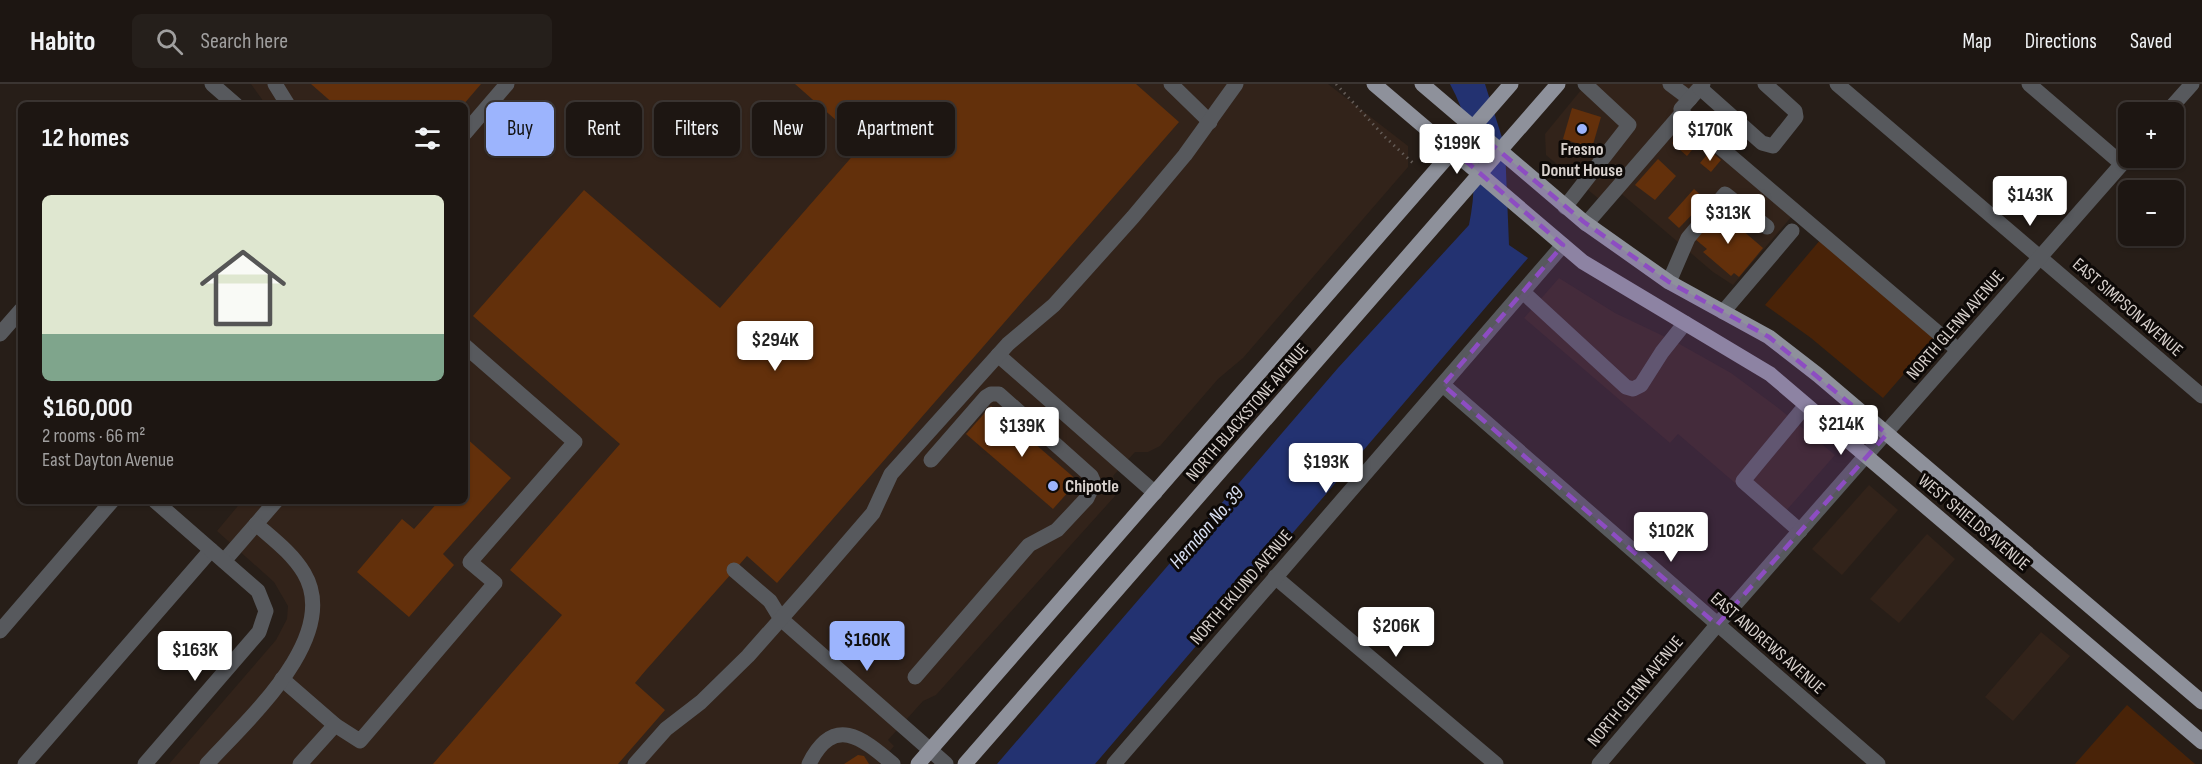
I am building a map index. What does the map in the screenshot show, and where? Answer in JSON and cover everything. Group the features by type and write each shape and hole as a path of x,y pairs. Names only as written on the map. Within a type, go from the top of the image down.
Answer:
{"main road":[{"name":"WEST SHIELDS AVENUE","path":"1374,84 1482,173 1583,262 1631,293 1770,374 2202,742"},
{"name":"WEST SHIELDS AVENUE","path":"1422,84 1586,224 1669,282 1769,338 1818,375 2202,702"},
{"name":"NORTH BLACKSTONE AVENUE","path":"918,764 1510,84"},
{"name":"NORTH BLACKSTONE AVENUE","path":"965,764 1558,84"}],"street":[{"path":"212,84 233,102"},
{"path":"275,84 286,102"},
{"path":"468,130 507,84"},
{"path":"1171,84 1210,122"},
{"path":"635,764 666,729 701,702 782,619 873,513 891,474 998,356 1054,305 1160,186 1210,122 1236,84"},
{"path":"1565,207 1629,125 1586,84"},
{"path":"1670,84 1694,96 1762,143 1773,146 1796,117 1795,111 1765,84"},
{"name":"EAST SIMPSON AVENUE","path":"1837,84 2202,396"},
{"path":"2029,84 2118,155"},
{"path":"2176,102 2192,84"},
{"path":"1586,224 1694,96"},
{"path":"1694,96 1687,119 1958,350"},
{"name":"NORTH GLENN AVENUE","path":"1599,764 1717,625 2119,168"},
{"path":"1669,282 1688,238 1725,194 1767,227"},
{"path":"1723,312 1792,231"},
{"name":"NORTH EKLUND AVENUE","path":"1113,763 1563,245"},
{"path":"1523,292 1626,387 1633,389 1641,385 1662,352 1685,323"},
{"path":"0,334 18,313"},
{"path":"282,679 335,725 360,741 495,584 470,562 575,442 468,349"},
{"path":"998,356 1155,493"},
{"name":"EAST ANDREWS AVENUE","path":"1443,385 1878,764"},
{"path":"915,676 1029,545 1057,530 1087,498 1094,483 1091,476 1006,398 991,394 932,460"},
{"path":"1800,531 1743,482 1806,405"},
{"path":"0,631 109,504"},
{"path":"145,764 260,632 266,611 258,591 159,504"},
{"path":"224,561 273,504"},
{"path":"207,764 295,663 309,636 310,593 305,575 292,556 256,524"},
{"path":"25,764 211,550"},
{"path":"734,570 771,601 782,619 946,764"},
{"path":"1275,577 1496,764"},
{"path":"300,764 335,725"},
{"path":"809,764 828,739 835,734 843,734 864,741 893,764"}],"path":[{"path":"1336,84 1384,137 1415,165"}],"highlighted area":[{"path":"1472,128 1584,222 1669,282 1769,337 1887,434 1717,625 1443,385 1563,245 1453,150"}],"shaded area":[{"path":"251,84 1328,84 1408,146 1408,167 1243,358 1218,379 1160,446 1148,452 1135,452 1113,476 1117,486 1115,496 936,695 923,701 888,740 894,746 879,764 169,764 276,640 287,619 288,606 274,582 217,531 240,504 468,504 468,102 264,102"},
{"path":"1586,84 1700,84 1599,199 1546,155 1545,134"},
{"path":"1679,117 1793,215 1733,285 1713,272 1617,190"},
{"path":"1821,239 1936,337 1883,398 1811,338 1765,305"},
{"path":"1559,278 1615,313 1676,342 1731,373 1835,455 1778,520 1678,434 1670,443 1524,318"},
{"path":"1869,485 1898,510 1842,575 1812,549"},
{"path":"1927,534 1955,559 1899,623 1870,599"},
{"path":"2041,632 2070,656 2013,721 1985,697"},
{"path":"2127,705 2195,764 2075,764"}],"water":[{"name":"Herndon No. 39","path":"1450,84 1485,84 1505,147 1509,245 1528,258 1095,764 997,764 1338,368 1469,225 1474,188 1472,153 1464,118"}],"building":[{"path":"311,84 481,84 466,102 332,102"},
{"path":"795,84 1136,84 1179,122 777,583 747,556 646,670 635,683 665,710 618,764 433,764 562,615 510,570 620,444 473,316 584,190 720,308 853,156 955,156 955,102 837,102 837,121 825,110 825,102 815,102"},
{"path":"1572,108 1601,117 1592,148 1563,139"},
{"path":"1683,132 1697,144 1687,156 1672,143"},
{"path":"1710,151 1721,160 1711,172 1700,163"},
{"path":"1658,159 1676,176 1655,200 1635,185"},
{"path":"1694,189 1706,200 1679,228 1668,218"},
{"path":"1719,210 1763,248 1739,277 1734,273 1731,276 1703,252 1707,249 1695,239"},
{"path":"991,406 1078,481 1053,509 966,434"},
{"path":"468,440 511,478 443,554 454,565 409,617 357,572 402,519 414,529 436,504 468,504"},
{"path":"858,755 864,756 869,764 844,764"}],"place":[{"name":"Fresno Donut House","path":"1582,129"},
{"name":"Chipotle","path":"1053,486"}]}
